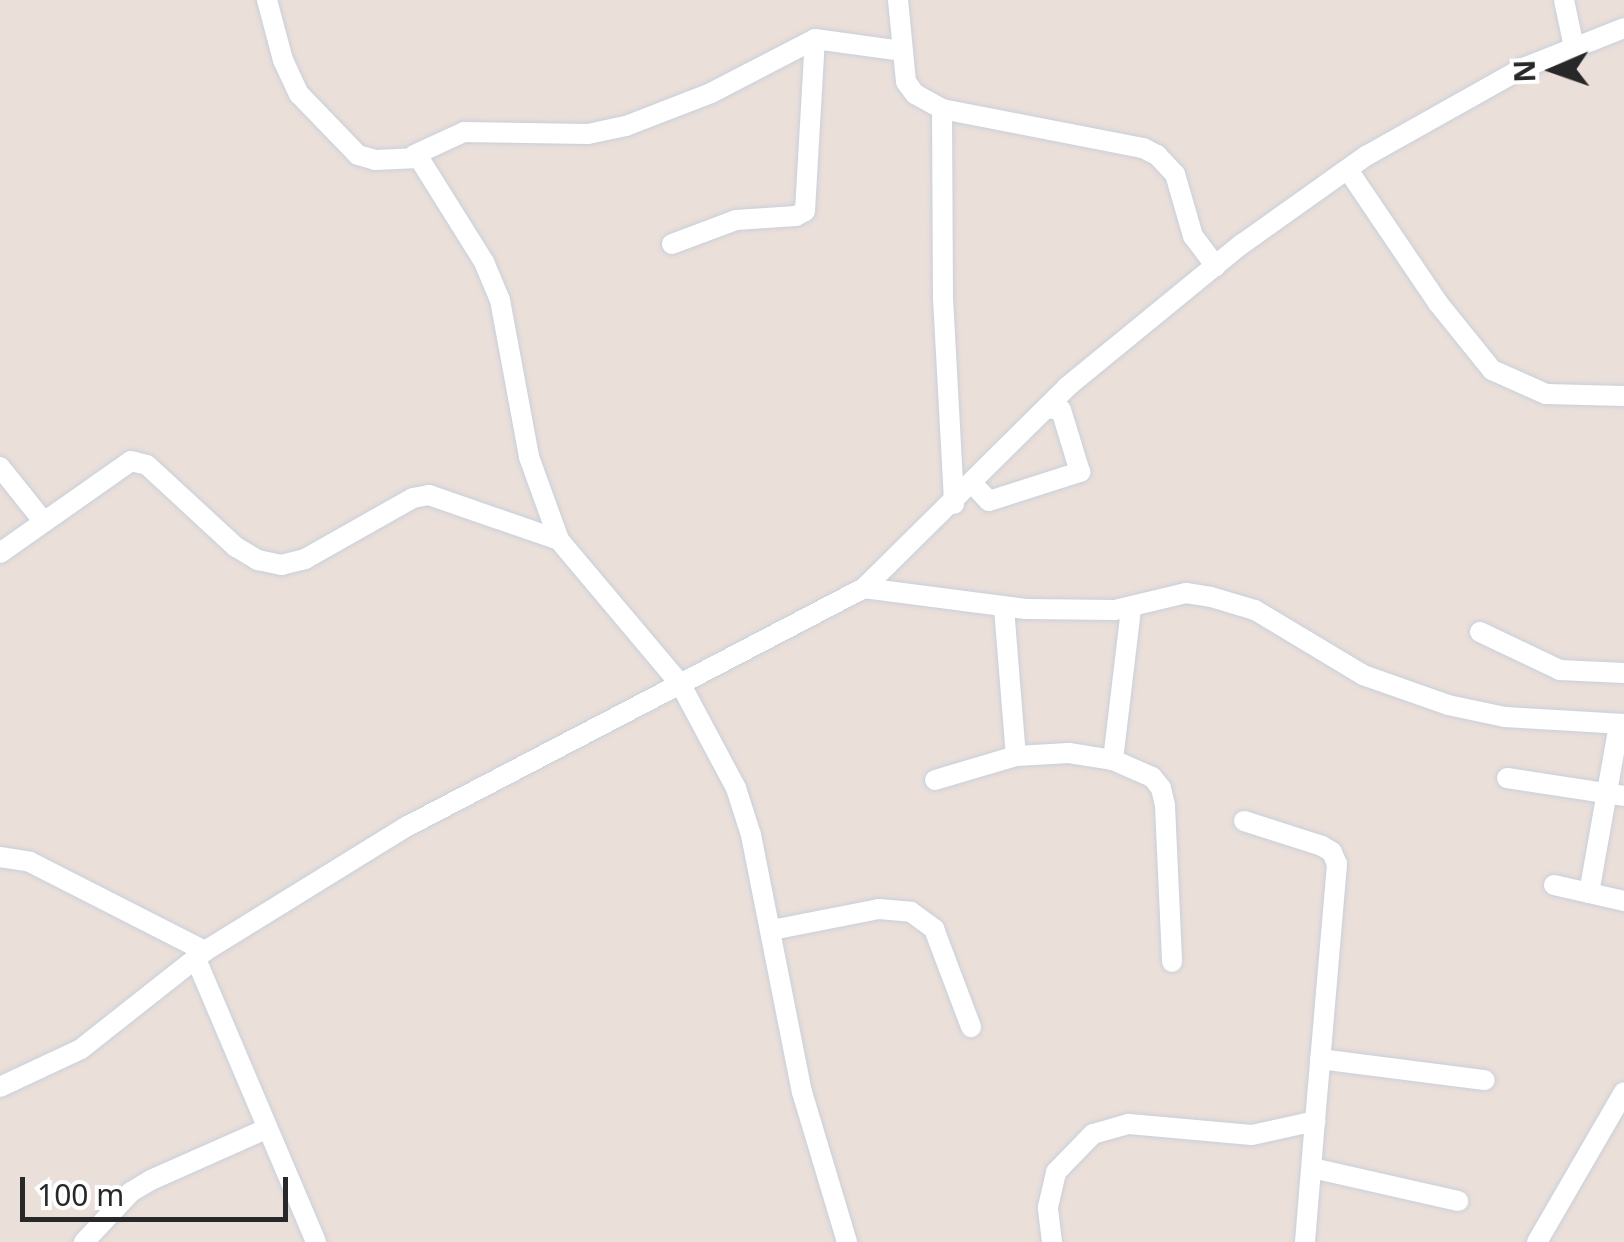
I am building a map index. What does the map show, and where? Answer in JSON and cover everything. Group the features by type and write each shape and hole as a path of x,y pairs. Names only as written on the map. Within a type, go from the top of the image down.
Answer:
{"street":[{"path":"267,0 290,78 339,136 366,159 414,155 464,132 588,134 626,126 711,93 797,45 816,39 901,51"},
{"path":"898,0 901,51 909,88 942,110 1157,155 1175,174 1193,236 1216,266"},
{"path":"1564,0 1574,47"},
{"path":"0,1088 82,1049 201,955 404,828 864,588 954,504 1047,408 1216,266 1348,170 1523,68 1624,28"},
{"path":"672,244 736,220 796,216 806,211 816,39"},
{"path":"942,110 944,316 954,504"},
{"path":"414,155 423,161 494,283 529,457 559,540 681,685 744,808 772,930 802,1092 847,1242"},
{"path":"1348,170 1438,303 1492,370 1546,394 1624,396"},
{"path":"973,484 989,501 1080,472 1062,410 1047,408"},
{"path":"0,552 122,465 138,461 236,547 258,560 280,565 306,560 414,498 429,495 559,540"},
{"path":"0,467 44,522"},
{"path":"864,588 1004,608 1130,608 1186,593 1256,610 1363,675 1448,706 1505,716 1622,724 1617,795 1589,893"},
{"path":"1004,608 1016,756"},
{"path":"1113,760 1130,608"},
{"path":"1480,632 1560,670 1624,673"},
{"path":"935,780 1016,756 1069,752 1113,760 1140,770 1161,788 1172,962"},
{"path":"1507,778 1617,795"},
{"path":"1244,822 1322,846 1332,852 1337,864 1305,1242"},
{"path":"4,856 30,862 201,955 266,1128 316,1242"},
{"path":"1554,885 1624,901"},
{"path":"772,930 879,910 911,912 934,929 971,1026"},
{"path":"1320,1059 1486,1080"},
{"path":"1538,1242 1624,1092"},
{"path":"1052,1242 1048,1207 1056,1172 1093,1134 1129,1124 1252,1136 1315,1122"},
{"path":"84,1242 132,1192 266,1128"},
{"path":"1312,1168 1458,1201"}]}
